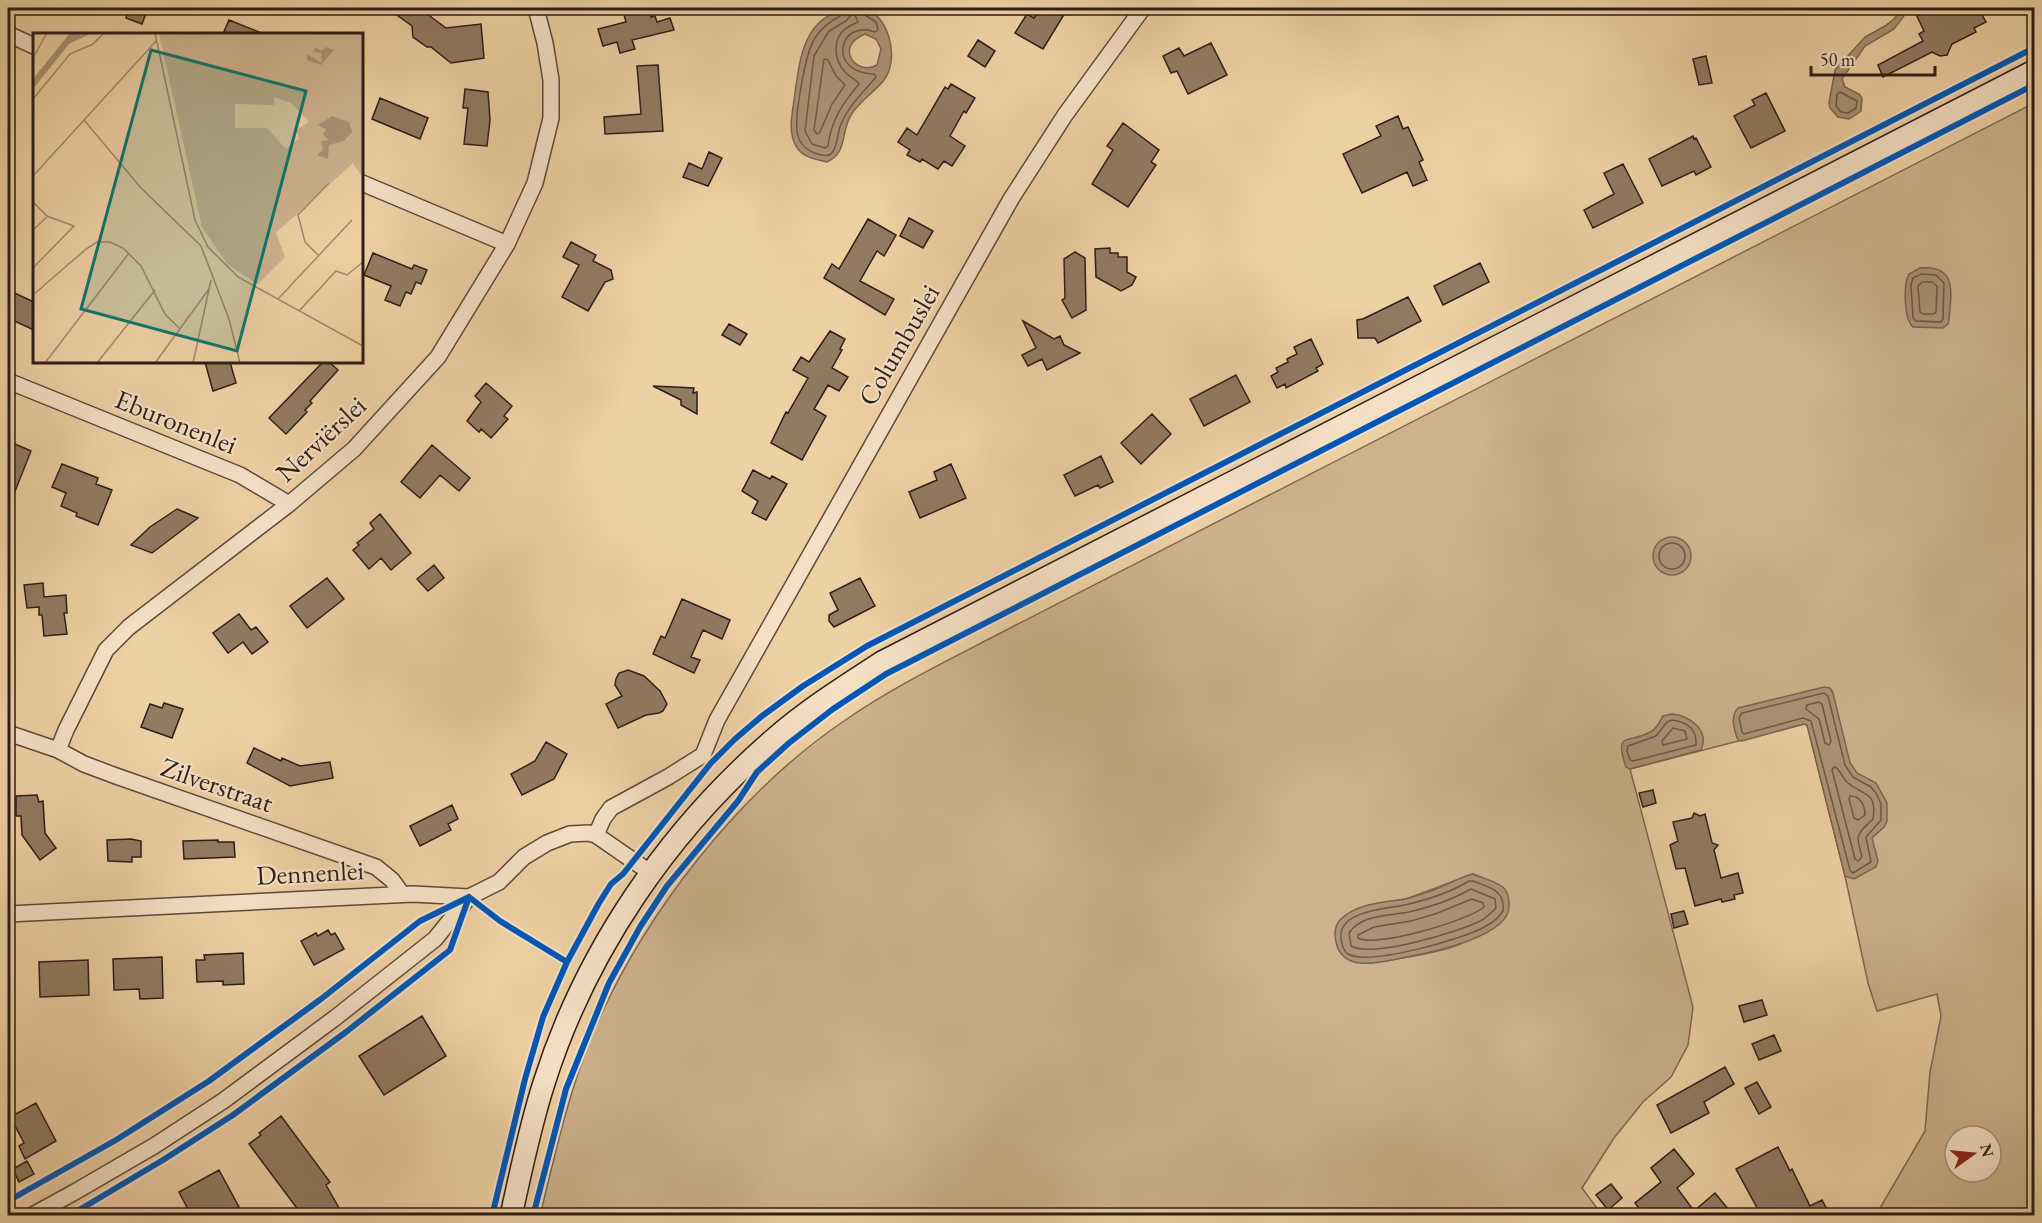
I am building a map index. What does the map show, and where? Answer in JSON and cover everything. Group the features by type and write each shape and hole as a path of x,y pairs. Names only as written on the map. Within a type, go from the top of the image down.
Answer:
{"main road":[{"path":"511,1215 544,1083 587,977 621,916 651,873 705,807 775,738 826,698 882,662 2034,71"}],"street":[{"name":"Nerviërslei","path":"58,750 106,650 129,627 289,504 354,449 438,357 507,244 535,183 550,118 551,80 536,8"},
{"name":"Columbuslei","path":"596,835 611,807 668,777 703,754 717,720 1011,199 1065,115 1143,8"},
{"path":"8,34 33,46"},
{"path":"363,183 507,244"},
{"name":"Eburonenlei","path":"8,381 240,475 289,504"},
{"name":"Zilverstraat","path":"8,733 58,750 84,764 116,776 376,867 392,879 402,894"},
{"name":"Dennenlei","path":"8,914 402,894 469,897 499,882 524,857 547,843 570,834 596,835"},
{"path":"596,835 651,873"},
{"path":"31,1215 137,1156 223,1101 335,1018 435,939 469,897"}],"shaded area":[{"path":"2034,103 2034,1215 1876,1215 1925,1131 1930,1072 1941,1016 1937,994 1877,1011 1868,983 1845,876 1807,725 1804,724 1630,769 1693,1007 1688,1045 1671,1077 1643,1102 1614,1138 1582,1188 1602,1215 540,1216 557,1146 584,1055 614,989 666,901 731,820 805,750 864,708 949,659","holes":["1473,874 1499,885 1478,924 1469,937 1458,945 1432,953 1361,963 1369,905 1406,899"]}],"water":[{"path":"847,8 870,11 884,26 891,47 891,57 886,77 851,115 841,148 834,158 827,162 810,157 799,150 792,135 791,123 801,56 812,32 820,22","holes":["865,34 876,39 881,49 877,65 869,68 856,64 849,53 851,46"]},
{"path":"1902,8 1910,8 1894,29 1865,46 1842,79 1845,87 1862,98 1861,111 1849,119 1838,117 1830,108 1829,103 1835,70 1865,37 1894,19"},
{"path":"1920,268 1941,271 1950,283 1949,320 1943,328 1913,327 1910,323 1905,302 1907,279 1909,274"},
{"path":"1672,537 1686,542 1691,556 1686,570 1672,575 1658,570 1653,556 1658,542"},
{"path":"1824,687 1830,688 1833,693 1850,763 1857,773 1876,783 1887,803 1887,821 1872,838 1878,861 1876,867 1854,879 1845,876 1807,725 1742,741 1738,740 1734,728 1733,719 1738,708"},
{"path":"1679,715 1697,725 1703,736 1701,750 1630,769 1626,767 1621,747 1623,743 1652,731 1663,716"},
{"path":"1473,874 1503,887 1509,899 1507,915 1498,925 1484,934 1433,952 1375,963 1355,962 1346,959 1340,952 1335,930 1338,922 1346,914 1362,907 1421,894"}],"building":[{"path":"129,8 148,8 142,24 126,18"},
{"path":"387,8 419,8 446,28 481,24 484,58 451,63 431,47 427,47 413,37 412,26"},
{"path":"622,8 648,8 651,17 655,16 657,22 670,18 674,30 632,40 635,49 620,53 617,42 603,46 598,29 626,22"},
{"path":"1041,8 1068,8 1043,49 1015,33 1027,14 1034,18"},
{"path":"1913,8 1978,8 1986,22 1974,28 1976,32 1952,44 1947,55 1940,56 1932,52 1883,77 1878,65 1923,41 1919,34 1924,31"},
{"path":"229,20 262,33 223,33"},
{"path":"978,40 995,51 985,67 968,56"},
{"path":"1211,43 1227,75 1188,94 1177,71 1171,73 1163,56 1179,48 1184,56"},
{"path":"1706,56 1712,83 1699,85 1693,59"},
{"path":"658,65 663,131 605,134 604,117 641,114 637,66"},
{"path":"951,84 975,98 966,113 964,111 950,136 965,146 952,166 944,161 938,169 922,159 920,162 907,155 910,150 898,142 907,128 917,135 945,87 948,89"},
{"path":"465,89 488,92 490,120 487,146 464,144 468,108 463,108"},
{"path":"1766,93 1785,131 1751,148 1734,116 1755,105 1752,100"},
{"path":"380,98 428,118 420,139 372,119"},
{"path":"1398,116 1403,129 1408,127 1423,160 1419,162 1427,180 1413,186 1407,172 1362,193 1343,154 1381,136 1376,126"},
{"path":"1123,123 1159,150 1151,162 1156,165 1128,207 1092,184 1113,150 1107,146"},
{"path":"1693,136 1711,167 1696,175 1694,171 1662,186 1649,159"},
{"path":"709,152 722,158 708,186 683,177 689,163 702,169"},
{"path":"1623,164 1643,203 1593,228 1584,210 1614,194 1604,173"},
{"path":"909,218 933,231 923,248 900,236"},
{"path":"868,219 896,235 884,256 877,251 860,281 894,299 885,315 824,278 832,264 839,269"},
{"path":"571,242 596,255 593,261 611,270 613,279 605,282 588,311 562,297 579,265 563,257"},
{"path":"1110,248 1110,253 1118,253 1118,257 1127,257 1127,272 1136,277 1132,285 1121,291 1096,277 1095,249"},
{"path":"1075,252 1085,258 1086,310 1072,318 1062,300 1065,298 1064,259"},
{"path":"373,253 412,269 414,265 427,270 421,284 416,282 411,294 406,292 400,306 385,300 391,286 364,275"},
{"path":"1480,263 1489,282 1443,305 1434,286"},
{"path":"8,290 33,302 33,330 8,318"},
{"path":"1408,297 1421,321 1378,343 1375,338 1358,338 1357,320"},
{"path":"1023,321 1054,339 1060,336 1064,345 1080,353 1047,370 1042,359 1028,366 1022,355 1036,348"},
{"path":"729,324 747,334 740,345 722,335"},
{"path":"830,331 845,339 832,368 848,377 839,391 828,385 814,409 826,416 802,460 771,443 786,412 788,413 808,378 793,370 801,357 809,362"},
{"path":"1311,339 1323,364 1316,368 1318,371 1286,388 1285,384 1277,388 1271,376 1278,372 1276,368 1297,354 1294,347"},
{"path":"205,363 230,363 236,383 213,391"},
{"path":"322,363 330,363 338,370 310,401 312,403 305,410 307,412 286,434 269,418"},
{"path":"1236,375 1250,402 1204,426 1190,399"},
{"path":"486,383 512,406 504,416 508,419 491,438 481,429 479,432 467,421 481,402 475,396"},
{"path":"653,386 694,388 693,393 697,392 697,414 681,405 681,400"},
{"path":"1152,414 1171,434 1141,464 1121,443"},
{"path":"8,441 31,451 8,509"},
{"path":"432,445 470,478 459,491 440,475 420,498 401,482"},
{"path":"1101,456 1113,482 1100,488 1098,485 1075,496 1064,475"},
{"path":"62,464 98,478 96,484 112,490 98,525 76,516 77,513 61,506 66,493 52,487"},
{"path":"951,464 966,498 920,518 909,492 937,480 934,472"},
{"path":"753,470 770,479 772,476 787,484 766,520 752,513 758,501 742,491"},
{"path":"177,509 198,518 152,553 131,545 150,527"},
{"path":"380,514 411,553 391,570 381,558 369,569 353,550 359,545 357,543 374,529 370,523"},
{"path":"434,565 444,578 428,591 417,579"},
{"path":"327,578 344,599 307,628 290,606"},
{"path":"860,578 875,606 834,627 829,621 829,615 838,610 830,593"},
{"path":"43,583 44,597 66,595 67,613 64,613 67,634 44,636 39,607 27,608 24,585"},
{"path":"682,599 730,620 722,639 703,630 691,657 700,660 694,673 653,654 661,636 665,638"},
{"path":"239,614 251,630 256,627 268,642 252,654 243,642 228,653 213,633"},
{"path":"628,670 644,676 660,691 667,704 659,713 646,715 618,728 606,704 622,696 615,685 616,679 619,673"},
{"path":"164,703 183,709 172,738 141,727 150,704 162,708"},
{"path":"546,742 567,754 554,779 522,795 511,774 535,761"},
{"path":"254,748 281,761 282,758 300,766 330,762 333,778 290,786 247,763"},
{"path":"1653,790 1656,803 1643,807 1639,793"},
{"path":"37,795 39,802 43,801 45,833 56,848 40,860 22,835 21,816 16,816 16,796"},
{"path":"452,805 458,819 448,824 451,830 420,846 410,826"},
{"path":"1694,813 1700,816 1705,814 1712,843 1718,845 1714,850 1721,878 1738,873 1743,893 1734,895 1735,899 1722,902 1721,899 1695,906 1685,868 1676,869 1670,845 1678,841 1673,822 1692,818"},
{"path":"107,840 141,841 141,857 132,857 132,862 108,861"},
{"path":"218,840 218,842 234,842 235,857 184,859 183,841"},
{"path":"1684,911 1688,924 1674,928 1671,914"},
{"path":"328,930 331,935 335,933 344,949 314,965 301,941"},
{"path":"243,953 244,984 223,985 223,981 197,982 196,960 205,960 204,955"},
{"path":"162,957 163,998 140,999 139,989 114,990 113,959"},
{"path":"88,960 89,995 40,997 39,962"},
{"path":"1762,1000 1767,1015 1744,1022 1739,1006"},
{"path":"422,1016 446,1056 384,1095 359,1056"},
{"path":"1774,1035 1781,1051 1759,1060 1752,1044"},
{"path":"1725,1067 1734,1084 1704,1102 1709,1113 1671,1133 1657,1105"},
{"path":"1757,1082 1771,1107 1759,1114 1745,1088"},
{"path":"36,1103 56,1141 25,1159 19,1146 24,1143 12,1116"},
{"path":"281,1116 330,1182 326,1185 343,1215 302,1215 249,1144"},
{"path":"1778,1147 1790,1171 1792,1169 1810,1206 1822,1200 1830,1215 1761,1215 1736,1169"},
{"path":"1674,1149 1694,1174 1677,1188 1694,1211 1715,1193 1733,1215 1644,1215 1635,1203 1661,1182 1651,1168"},
{"path":"27,1161 34,1174 19,1182 13,1169"},
{"path":"219,1170 239,1207 222,1215 191,1215 179,1192"},
{"path":"1611,1184 1622,1198 1608,1210 1596,1195"}],"cycle path":[{"path":"492,1216 525,1079 543,1017 567,962 611,884 623,874 711,763 762,716 803,686 867,646 2034,48"},
{"path":"533,1216 566,1089 609,983 640,927 667,886 738,801 757,772 789,743 833,709 886,674 2034,85"},
{"path":"469,897 500,921 567,962"},
{"path":"8,1201 116,1140 209,1081 321,999 420,921 469,897"},
{"path":"69,1216 233,1115 346,1032 450,950 469,897"}]}
